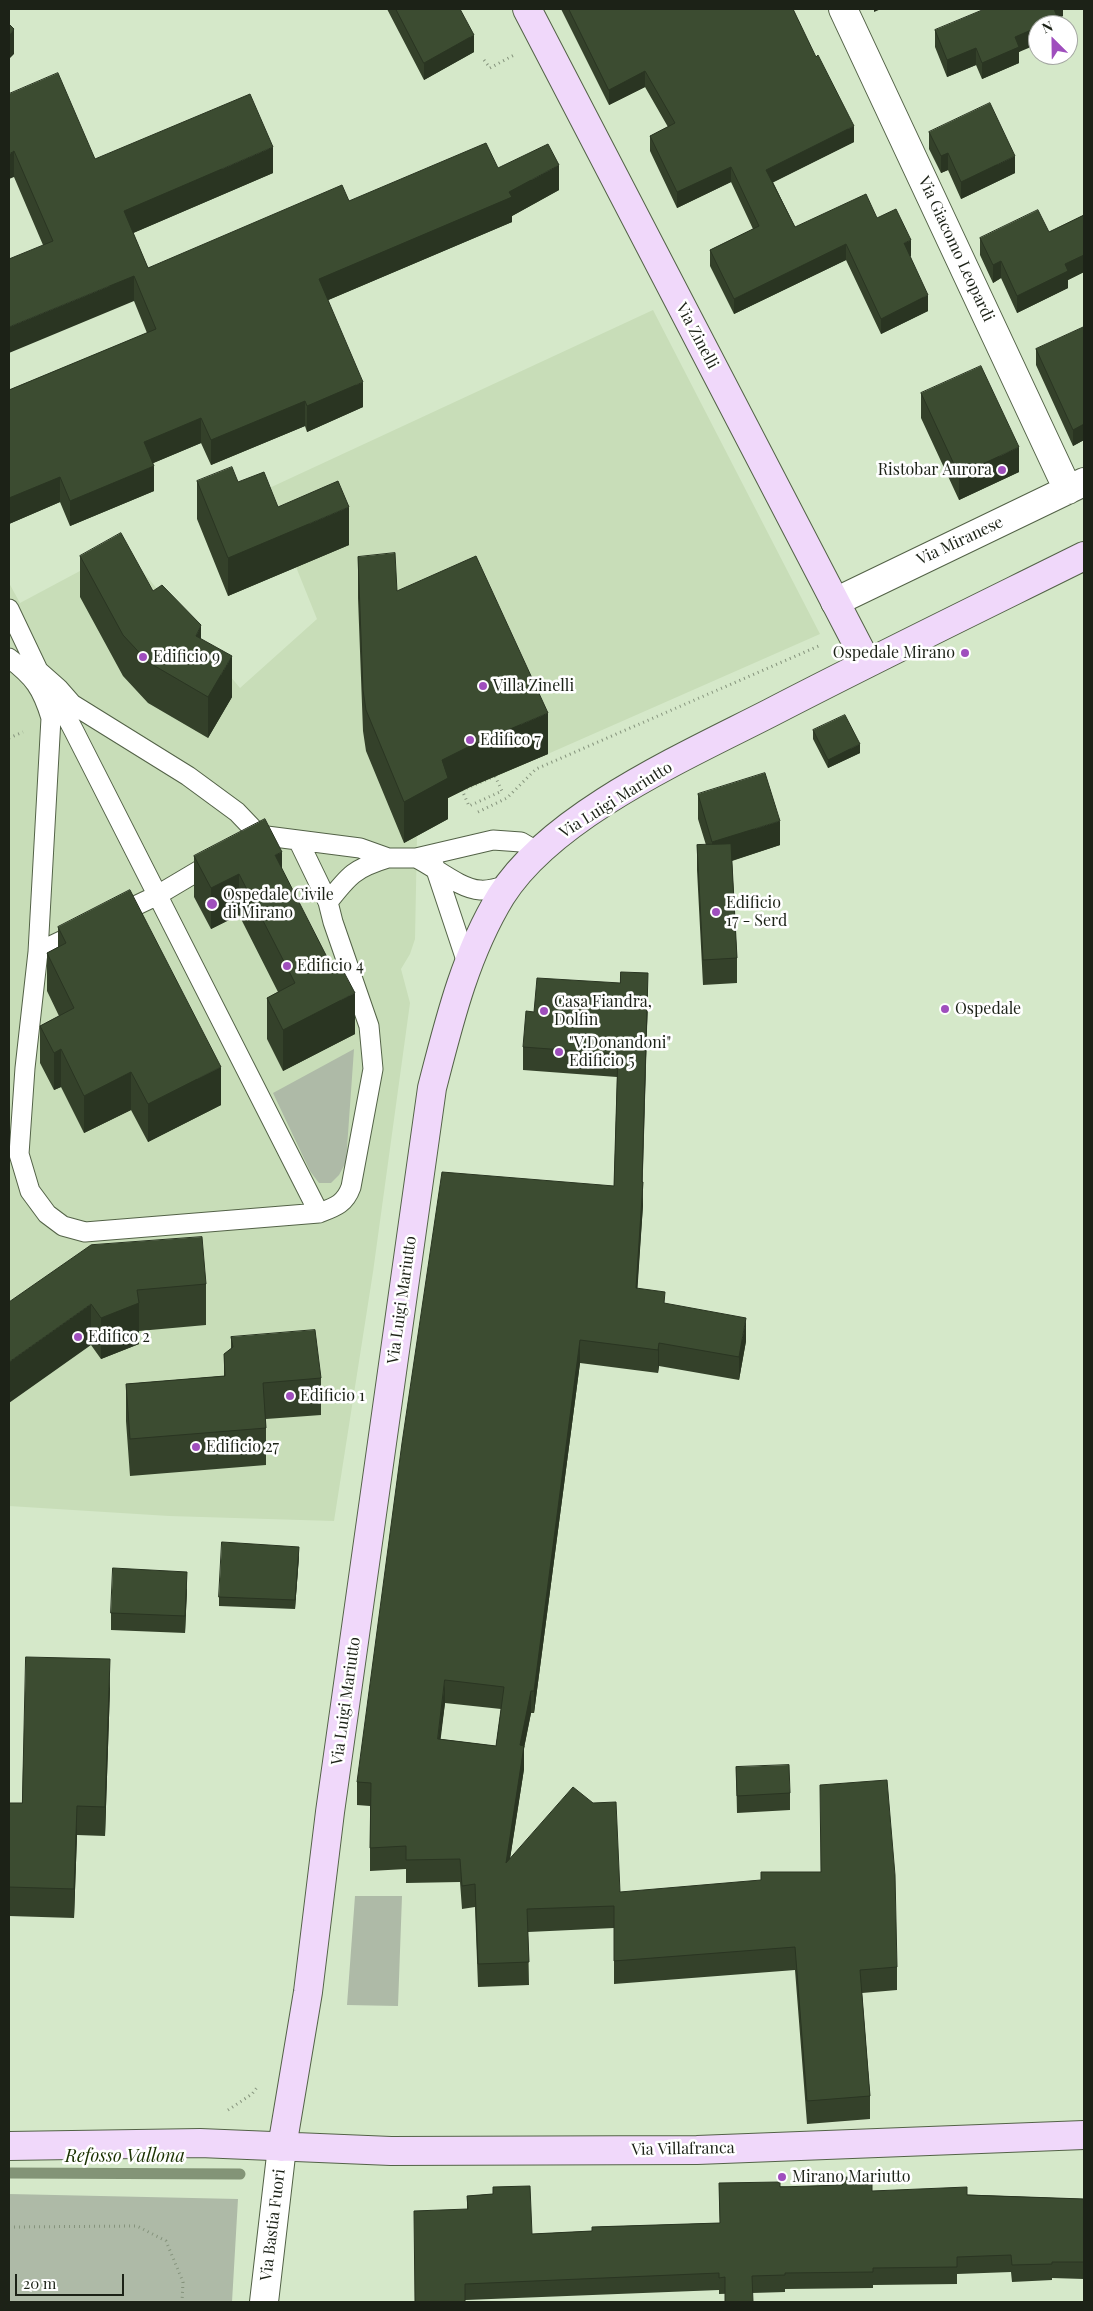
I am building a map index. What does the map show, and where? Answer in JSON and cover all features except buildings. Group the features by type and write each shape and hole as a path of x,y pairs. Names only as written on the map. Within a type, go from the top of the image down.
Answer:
{"main road":[{"name":"Via Zinelli","path":"527,9 867,663"},
{"path":"867,663 1084,556"},
{"name":"Via Luigi Mariutto","path":"282,2147 308,1992 330,1812 432,1088 448,1024 474,948 502,895 538,852 573,823 626,790 867,663"},
{"name":"Via Villafranca","path":"9,2146 200,2143 391,2151 697,2150 1084,2136"}],"street":[{"name":"Via Giacomo Leopardi","path":"843,9 1076,486"},
{"name":"Via Miranese","path":"835,602 1076,486"},
{"name":"Via Bastia Fuori","path":"264,2302 282,2147"}],"lane":[{"path":"9,609 38,670"},
{"path":"9,648 38,670 72,704 188,776 236,812 243,844"},
{"path":"9,658 25,670 63,710 319,1213"},
{"path":"42,690 51,724 38,952 25,1068 19,1154 30,1191 47,1214 63,1226 85,1232 319,1213 338,1207 347,1197 351,1187 373,1070 369,1026 333,922 328,902 298,840"},
{"path":"38,952 156,896 243,844 298,840 360,848 388,858"},
{"path":"328,902 349,875 366,865 388,858 416,858 492,840 521,842 538,852"},
{"path":"416,858 435,867 467,888 481,890 511,884"},
{"path":"435,867 443,885 468,966"}],"path":[{"path":"484,60 490,68 519,53"},
{"path":"472,815 507,798 536,769 811,650 822,644 825,639"},
{"path":"495,776 502,791 469,806 462,790 495,776"},
{"path":"9,2227 137,2226 166,2241 183,2282 182,2302"}],"shaded area":[{"name":"Ospedale Civile di Mirano","path":"653,310 820,634 441,801 448,819 417,836 415,939 410,954 401,969 410,1003 373,1272 334,1521 169,1516 9,1506 9,583 20,603 123,548 240,688 317,619 265,490"},
{"path":"354,1049 346,1162 339,1175 331,1183 319,1183 310,1171 273,1093"},
{"path":"355,1896 402,1896 398,2006 347,2005"},
{"path":"9,2194 238,2199 232,2302 9,2302"}],"waterway":[{"name":"Refosso Vallona","path":"9,2173 240,2174"}],"place":[{"name":"Ristobar Aurora","path":"1002,470"},
{"name":"Ospedale Mirano","path":"965,653"},
{"name":"Edificio 9","path":"143,657"},
{"name":"Villa Zinelli","path":"483,686"},
{"name":"Edifico 7","path":"470,740"},
{"name":"Ospedale Civile di Mirano","path":"212,904"},
{"name":"Edificio 17 - Serd","path":"716,912"},
{"name":"Edificio 4","path":"287,966"},
{"name":"Ospedale","path":"945,1009"},
{"name":"Casa Fiandra, Dolfin","path":"544,1011"},
{"name":"\"V.Donandoni\" Edificio 5","path":"559,1052"},
{"name":"Edifico 2","path":"78,1337"},
{"name":"Edificio 1","path":"290,1396"},
{"name":"Edificio 27","path":"196,1447"},
{"name":"Mirano Mariutto","path":"782,2177"}]}
